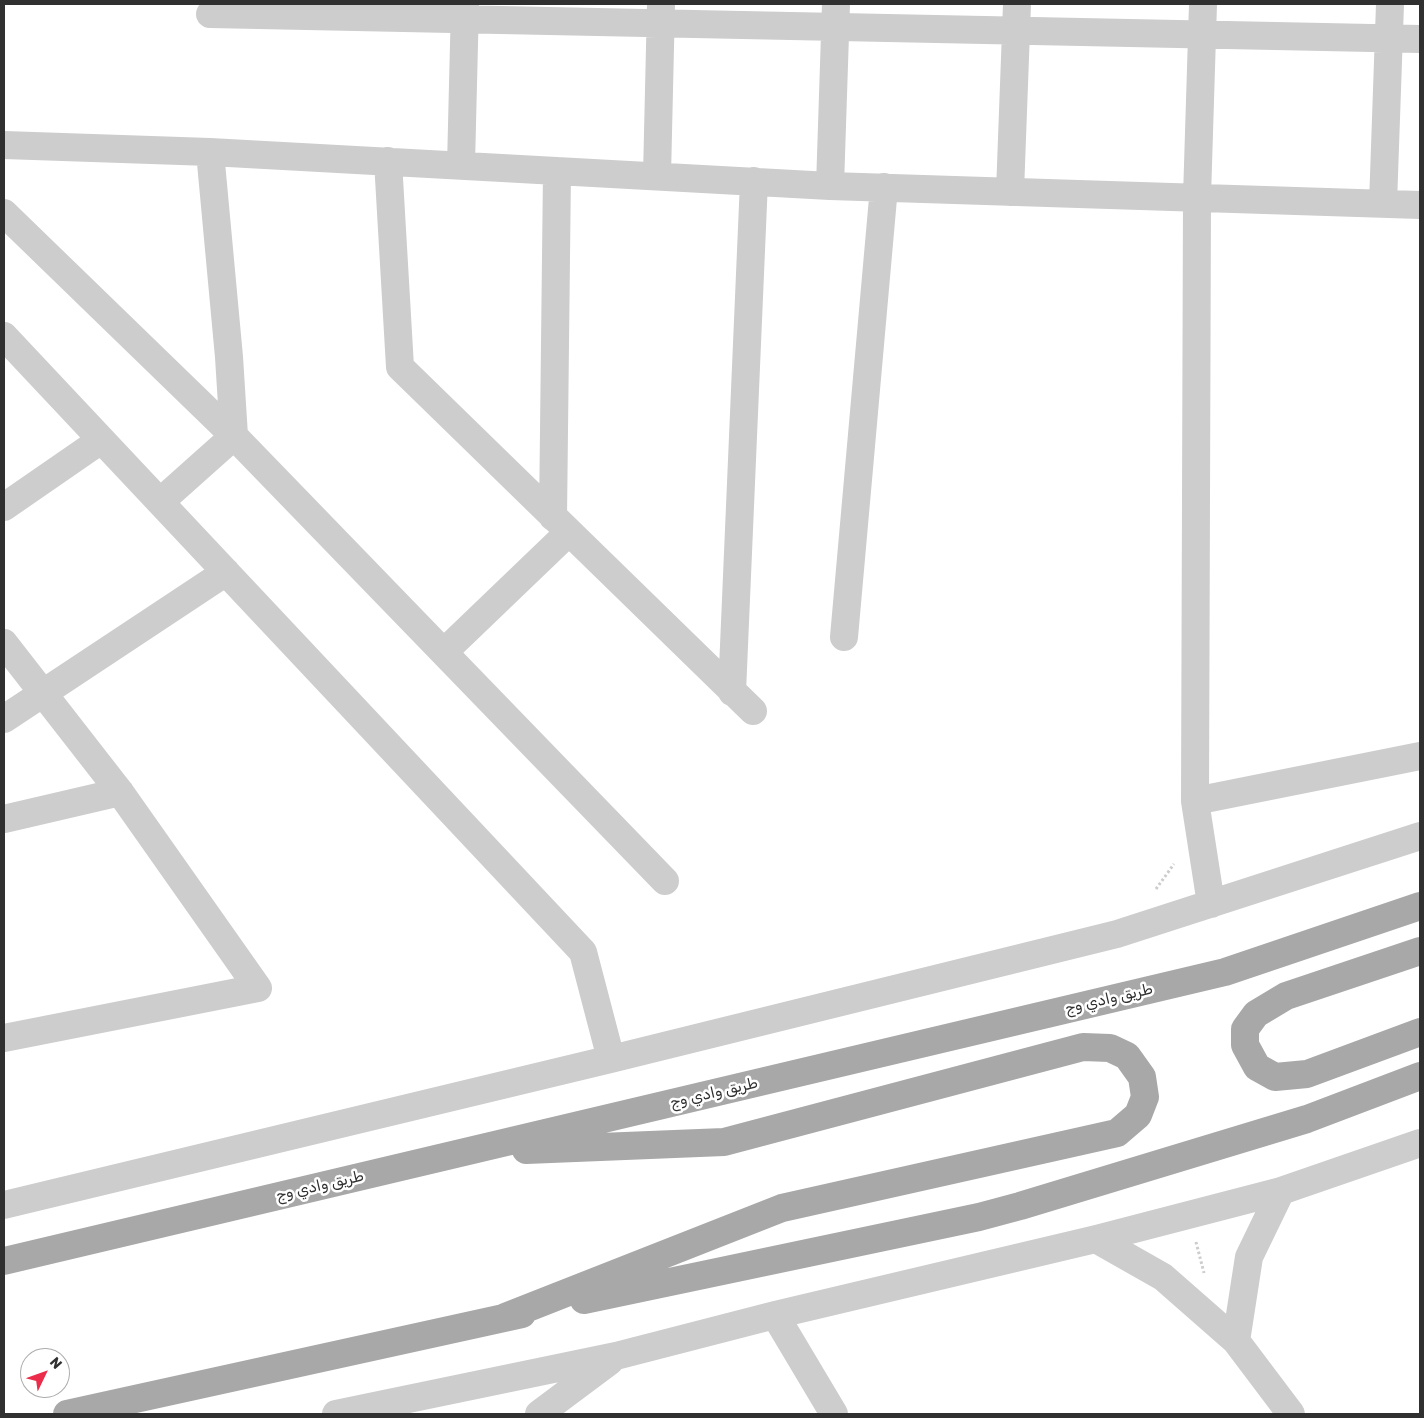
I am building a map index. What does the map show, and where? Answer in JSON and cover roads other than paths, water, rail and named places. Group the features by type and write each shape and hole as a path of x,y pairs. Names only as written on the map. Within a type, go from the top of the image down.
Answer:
{"main road":[{"name":"طريق وادي وج","path":"4,1262 1225,972 1420,906"},
{"path":"1420,951 1286,996 1256,1014 1245,1029 1245,1045 1257,1067 1275,1077 1307,1074 1420,1032"},
{"path":"464,1152 724,1142 1083,1047 1110,1048 1127,1056 1142,1077 1145,1097 1138,1115 1117,1133 782,1208 505,1317"},
{"path":"67,1414 505,1317 980,1217 1307,1119 1420,1076"}],"street":[{"path":"1010,192 1017,4"},
{"path":"1203,4 1197,197 1196,801 1211,904"},
{"path":"1383,204 1390,4"},
{"path":"210,14 465,12 836,15 1016,31 1420,39"},
{"path":"461,165 465,12"},
{"path":"657,176 661,14"},
{"path":"830,186 836,15"},
{"path":"4,145 210,152 830,186 1420,205"},
{"path":"210,152 229,357 234,436"},
{"path":"388,161 400,367 753,711"},
{"path":"444,652 561,524 557,171"},
{"path":"732,692 754,181"},
{"path":"844,637 884,187"},
{"path":"4,213 234,436 665,881"},
{"path":"4,336 583,952 611,1059"},
{"path":"160,502 234,436"},
{"path":"4,507 101,440"},
{"path":"4,719 226,572"},
{"path":"4,643 120,792 258,988 4,1038"},
{"path":"1196,801 1420,756"},
{"path":"4,819 120,792"},
{"path":"4,1205 611,1059 1117,934 1420,836"},
{"path":"336,1414 616,1356 1096,1239 1281,1191 1420,1143"},
{"path":"1236,1341 1249,1257 1281,1191"},
{"path":"1096,1239 1163,1277 1236,1341 1291,1414"},
{"path":"775,1316 834,1414"},
{"path":"539,1414 616,1356"}]}
